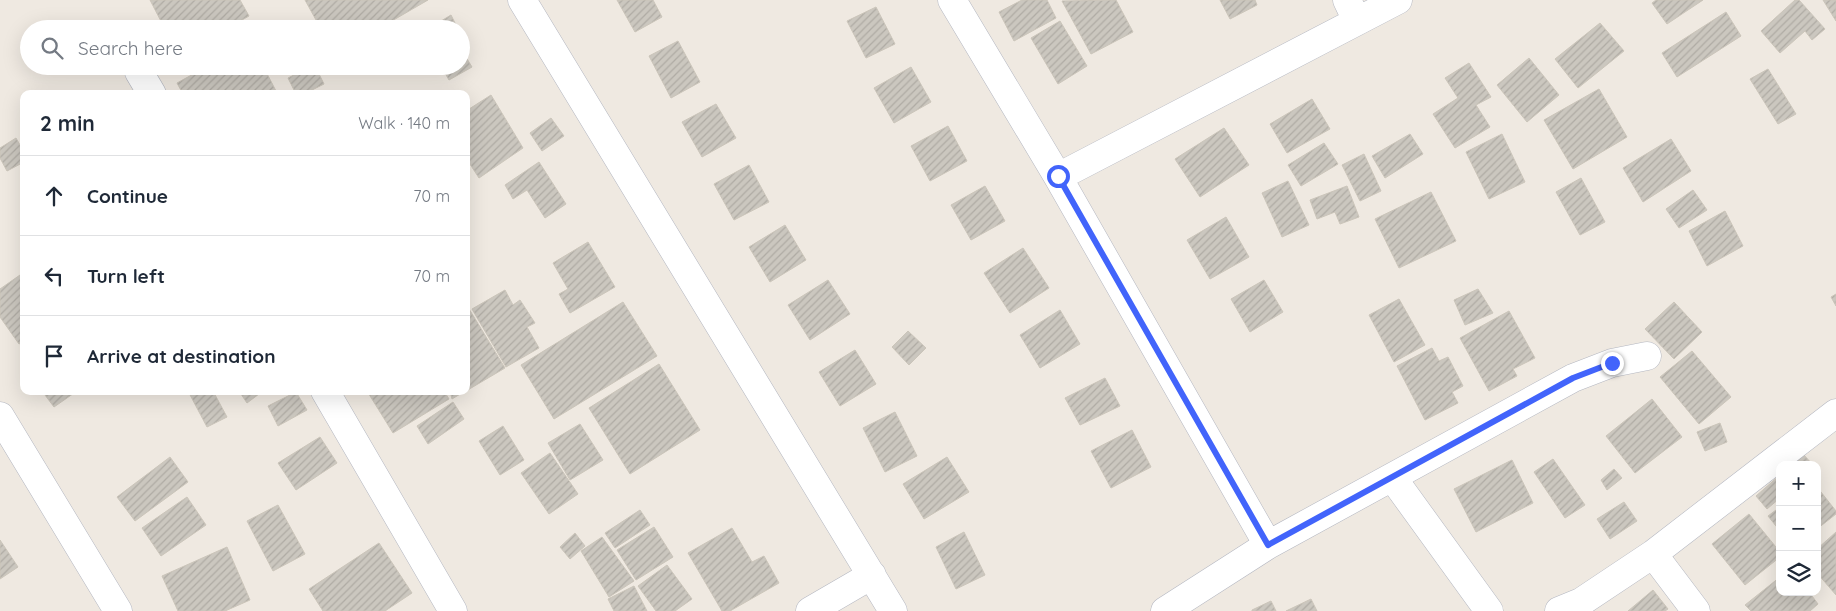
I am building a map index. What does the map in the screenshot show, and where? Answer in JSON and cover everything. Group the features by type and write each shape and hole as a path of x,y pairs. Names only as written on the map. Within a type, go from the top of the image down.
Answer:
{"street":[{"path":"522,0 893,611"},
{"path":"952,0 1058,176 1268,545"},
{"path":"1058,176 1352,11 1398,0"},
{"path":"1165,611 1268,545 1573,378 1612,363 1647,356"},
{"path":"327,395 453,611"},
{"path":"0,416 118,611"},
{"path":"1575,608 1831,426"},
{"path":"1392,477 1489,611"},
{"path":"1653,554 1696,611"},
{"path":"810,611 872,574"}],"building":[{"path":"150,0 240,0 249,16 242,20 160,20"},
{"path":"305,0 428,0 394,20 316,20"},
{"path":"617,0 653,0 662,17 635,32"},
{"path":"1022,0 1047,0 1056,18 1014,41 999,12"},
{"path":"1116,0 1133,32 1091,54 1062,1"},
{"path":"1220,0 1255,0 1257,5 1230,19"},
{"path":"1656,0 1703,0 1667,24 1652,3"},
{"path":"1795,0 1799,0 1825,29 1812,40 1805,31 1780,53 1761,31"},
{"path":"1823,0 1836,0 1836,21"},
{"path":"876,7 895,44 866,58 847,21"},
{"path":"1726,12 1741,36 1677,77 1662,53"},
{"path":"451,15 454,20 443,20"},
{"path":"1060,21 1087,66 1058,84 1031,38"},
{"path":"1600,23 1624,51 1578,88 1555,59"},
{"path":"678,41 700,82 671,98 649,56"},
{"path":"1529,58 1559,95 1527,122 1497,85"},
{"path":"1469,63 1491,97 1476,105 1490,127 1455,148 1433,114 1458,98 1445,78"},
{"path":"911,67 931,102 894,123 874,88"},
{"path":"1768,69 1796,114 1778,124 1750,79"},
{"path":"192,75 268,75 275,90 181,90 177,83"},
{"path":"294,75 320,75 324,84 312,90 294,90 288,78"},
{"path":"446,75 458,75 449,80"},
{"path":"1599,89 1627,137 1573,169 1544,120"},
{"path":"491,95 523,148 479,178 470,164 470,108"},
{"path":"1312,99 1330,129 1287,153 1270,124"},
{"path":"716,104 736,138 702,157 682,122"},
{"path":"551,118 564,136 542,151 530,133"},
{"path":"948,126 967,161 930,181 911,146"},
{"path":"1224,128 1249,165 1200,197 1175,159"},
{"path":"1410,134 1423,154 1385,178 1372,156"},
{"path":"1502,134 1525,182 1489,199 1466,152"},
{"path":"16,138 20,145 20,164 7,171 0,158 0,148"},
{"path":"1671,139 1691,171 1643,202 1623,168"},
{"path":"1324,143 1338,164 1301,186 1288,165"},
{"path":"1364,154 1381,191 1360,201 1342,165"},
{"path":"539,162 566,204 545,218 527,190 513,199 505,185"},
{"path":"749,165 769,202 734,220 714,184"},
{"path":"1581,178 1605,222 1580,235 1556,192"},
{"path":"1288,181 1309,225 1282,237 1262,193"},
{"path":"985,186 1005,221 971,240 951,205"},
{"path":"1347,186 1359,217 1340,224 1335,212 1317,219 1310,200"},
{"path":"1693,190 1707,210 1679,228 1666,209"},
{"path":"1431,192 1456,241 1399,268 1375,219"},
{"path":"1725,211 1743,246 1707,266 1689,231"},
{"path":"1226,217 1249,257 1210,279 1187,240"},
{"path":"785,225 806,260 770,282 749,247"},
{"path":"588,242 615,287 570,313 559,294 568,289 553,263"},
{"path":"1023,248 1049,288 1010,313 984,273"},
{"path":"20,275 19,344 0,317 0,289"},
{"path":"828,280 850,314 810,340 788,305"},
{"path":"1264,280 1283,312 1250,332 1231,299"},
{"path":"1478,289 1493,313 1465,325 1454,300"},
{"path":"505,290 513,305 520,300 535,323 527,327 539,348 506,367 472,309"},
{"path":"1836,294 1836,306 1831,297"},
{"path":"1399,299 1425,345 1394,362 1369,315"},
{"path":"623,302 657,356 554,419 521,365"},
{"path":"1674,302 1702,332 1674,359 1645,329"},
{"path":"1060,310 1080,344 1040,368 1020,335"},
{"path":"470,311 505,368 470,389"},
{"path":"1509,311 1535,358 1513,369 1517,376 1489,391 1460,338"},
{"path":"908,331 926,348 909,365 892,347"},
{"path":"1432,348 1439,361 1448,357 1463,386 1452,392 1458,403 1425,420 1397,366"},
{"path":"855,350 876,384 840,406 819,372"},
{"path":"1692,351 1731,397 1699,424 1660,377"},
{"path":"659,364 700,430 630,474 589,408"},
{"path":"1105,378 1120,406 1080,425 1065,398"},
{"path":"45,395 71,395 54,407"},
{"path":"190,395 215,395 227,417 207,427"},
{"path":"242,395 258,395 247,403"},
{"path":"290,395 298,395 307,410 278,426 268,406"},
{"path":"369,395 446,395 449,399 393,433"},
{"path":"1652,399 1682,437 1635,473 1606,436"},
{"path":"453,402 464,419 428,444 417,426"},
{"path":"895,412 917,456 885,472 863,428"},
{"path":"1720,423 1727,442 1705,451 1697,432"},
{"path":"580,424 603,460 570,480 548,443"},
{"path":"503,426 524,460 500,475 479,441"},
{"path":"1132,430 1151,467 1111,488 1091,451"},
{"path":"320,437 337,463 296,490 278,463"},
{"path":"550,453 578,494 549,514 521,473"},
{"path":"1803,454 1809,461 1795,461"},
{"path":"170,457 188,482 135,521 117,497"},
{"path":"947,457 969,492 924,519 903,484"},
{"path":"1553,459 1585,505 1565,518 1534,472"},
{"path":"1512,460 1533,503 1476,532 1454,489"},
{"path":"1614,469 1622,478 1607,490 1601,480"},
{"path":"1776,478 1776,501 1767,509 1756,496"},
{"path":"1821,492 1836,511 1836,514 1821,526"},
{"path":"187,497 206,525 161,556 142,528"},
{"path":"1624,502 1637,521 1610,539 1597,519"},
{"path":"278,505 305,554 273,571 247,521"},
{"path":"640,510 650,525 615,548 605,533"},
{"path":"1776,510 1776,526 1768,516"},
{"path":"1749,514 1776,547 1776,560 1745,585 1712,544"},
{"path":"654,527 673,557 636,580 617,550"},
{"path":"732,528 752,562 764,556 779,583 730,611 722,611 688,553"},
{"path":"964,532 985,575 956,589 936,547"},
{"path":"1836,532 1836,595 1821,578 1821,545"},
{"path":"575,533 585,546 570,559 560,547"},
{"path":"602,537 634,581 609,597 581,551"},
{"path":"0,540 18,567 0,579"},
{"path":"379,543 412,593 385,611 323,611 309,589"},
{"path":"227,547 250,600 225,611 178,611 162,576"},
{"path":"667,565 692,599 675,611 656,611 638,586"},
{"path":"1776,580 1776,596 1812,596 1818,604 1810,611 1751,611 1745,605"},
{"path":"634,586 647,611 614,611 608,599"},
{"path":"1653,590 1668,609 1665,611 1628,611"},
{"path":"1311,599 1317,611 1286,611"},
{"path":"1271,601 1276,611 1252,611 1252,610"}],"route":[{"path":"1058,176 1268,545 1573,378 1612,363"}]}
